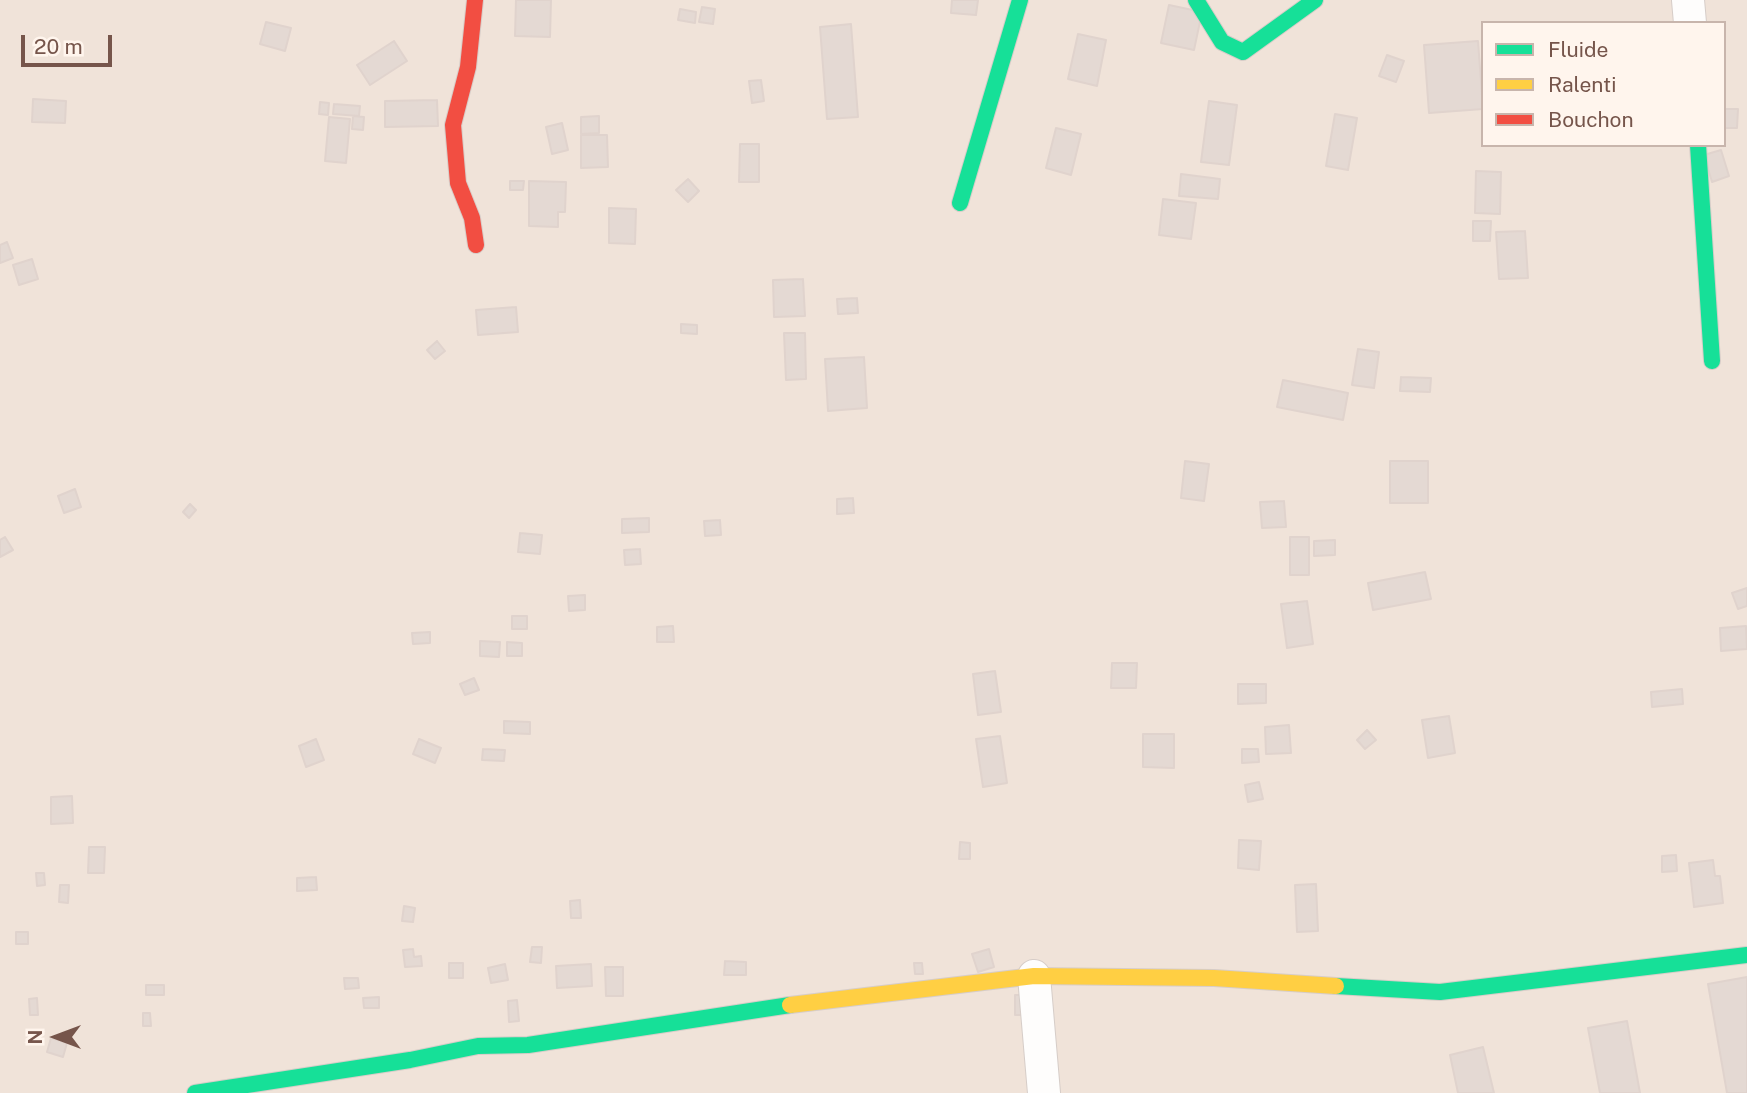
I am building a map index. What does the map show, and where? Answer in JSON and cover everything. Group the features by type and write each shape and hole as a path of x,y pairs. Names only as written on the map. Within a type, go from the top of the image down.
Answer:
{"street":[{"path":"475,0 467,67 453,125 458,183 471,218 476,245"},
{"path":"960,203 1020,0"},
{"path":"1196,0 1222,42 1243,52 1315,0"},
{"path":"1688,0 1690,21"},
{"path":"1698,147 1712,361"},
{"path":"195,1093 410,1060 478,1046 528,1045 825,1000 1034,976 1214,978 1440,992 1747,955"},
{"path":"1034,976 1044,1093"}],"shaded area":[{"path":"0,0 1747,0 1747,1093 0,1093"}],"building":[{"path":"516,0 551,0 550,37 515,36"},
{"path":"952,0 978,0 976,15 951,13"},
{"path":"1169,5 1202,12 1194,50 1161,43"},
{"path":"702,7 715,9 713,24 699,22"},
{"path":"680,9 696,12 695,23 678,20"},
{"path":"266,22 291,28 285,51 260,44"},
{"path":"851,24 858,117 827,119 820,27"},
{"path":"1078,34 1106,40 1097,86 1068,79"},
{"path":"394,41 407,61 370,85 357,65"},
{"path":"1478,41 1481,109 1429,113 1424,45"},
{"path":"1387,55 1404,61 1396,82 1379,76"},
{"path":"761,80 764,101 752,103 749,81"},
{"path":"33,99 66,101 65,123 32,122"},
{"path":"437,100 438,126 385,127 385,101"},
{"path":"1209,101 1237,105 1229,165 1201,162"},
{"path":"320,102 329,103 328,115 319,114"},
{"path":"334,104 360,106 359,116 333,114"},
{"path":"1726,109 1738,109 1737,128 1726,128"},
{"path":"1335,114 1357,118 1348,170 1326,166"},
{"path":"353,116 364,117 363,130 352,129"},
{"path":"599,116 599,133 581,134 581,117"},
{"path":"329,117 350,119 346,163 325,161"},
{"path":"562,123 568,150 552,154 546,127"},
{"path":"1056,128 1081,134 1071,175 1046,168"},
{"path":"581,135 607,135 608,167 581,168"},
{"path":"740,144 759,144 759,182 739,182"},
{"path":"1721,150 1729,176 1712,182 1704,155"},
{"path":"1476,171 1501,172 1500,214 1475,213"},
{"path":"1181,174 1220,179 1218,199 1179,196"},
{"path":"688,179 699,191 688,202 676,190"},
{"path":"510,181 524,181 523,190 510,190"},
{"path":"529,181 566,182 565,212 558,212 558,227 529,226"},
{"path":"1163,199 1196,203 1191,239 1159,235"},
{"path":"609,208 636,209 635,244 609,243"},
{"path":"1473,221 1491,221 1490,241 1473,241"},
{"path":"1525,231 1528,278 1499,279 1496,232"},
{"path":"7,242 13,258 0,263 0,245"},
{"path":"32,259 38,279 19,285 13,265"},
{"path":"803,279 805,316 774,317 773,280"},
{"path":"857,298 858,313 838,314 837,299"},
{"path":"516,307 518,332 478,335 476,310"},
{"path":"681,324 697,325 697,334 681,333"},
{"path":"784,333 805,333 806,379 786,380"},
{"path":"437,341 445,351 435,359 427,350"},
{"path":"1358,349 1379,352 1374,388 1352,385"},
{"path":"864,357 867,408 828,411 825,359"},
{"path":"1401,377 1431,378 1430,392 1400,391"},
{"path":"1283,380 1348,393 1343,420 1277,407"},
{"path":"1185,461 1209,464 1204,501 1181,498"},
{"path":"1390,461 1428,461 1428,503 1390,503"},
{"path":"75,489 81,507 64,513 58,496"},
{"path":"853,498 854,513 837,514 837,499"},
{"path":"1284,501 1286,527 1262,528 1260,502"},
{"path":"190,504 196,510 189,518 183,512"},
{"path":"649,518 649,532 622,533 622,519"},
{"path":"720,520 721,535 705,536 704,521"},
{"path":"520,533 542,535 540,554 518,552"},
{"path":"5,537 13,550 0,557 0,540"},
{"path":"1290,537 1309,537 1309,575 1290,575"},
{"path":"1335,540 1335,555 1314,556 1314,541"},
{"path":"640,549 641,564 625,565 624,550"},
{"path":"1425,572 1431,599 1373,610 1368,583"},
{"path":"1747,588 1747,606 1738,609 1732,593"},
{"path":"585,595 585,610 569,611 568,596"},
{"path":"1307,601 1313,644 1287,648 1281,604"},
{"path":"512,616 527,616 527,629 512,629"},
{"path":"673,626 674,642 657,642 657,627"},
{"path":"1746,626 1747,649 1721,651 1720,628"},
{"path":"430,632 430,643 413,644 412,633"},
{"path":"480,641 500,642 499,657 480,656"},
{"path":"507,642 522,643 522,656 507,656"},
{"path":"1112,663 1137,663 1136,688 1111,688"},
{"path":"995,671 1001,712 978,715 973,674"},
{"path":"474,678 479,690 465,695 460,684"},
{"path":"1238,684 1266,684 1266,703 1238,704"},
{"path":"1682,689 1683,704 1652,707 1651,692"},
{"path":"1449,716 1455,753 1428,758 1422,720"},
{"path":"504,721 530,722 530,734 504,733"},
{"path":"1289,725 1291,753 1266,754 1265,727"},
{"path":"1367,730 1376,740 1365,749 1357,740"},
{"path":"1143,734 1174,734 1174,768 1143,767"},
{"path":"1000,736 1007,783 983,787 976,739"},
{"path":"316,739 324,760 306,767 299,746"},
{"path":"419,739 441,748 435,763 413,754"},
{"path":"483,749 505,750 504,761 482,760"},
{"path":"1242,749 1258,749 1259,762 1242,763"},
{"path":"1259,782 1263,799 1248,802 1245,785"},
{"path":"72,796 73,823 51,824 51,797"},
{"path":"1239,840 1261,841 1259,870 1238,868"},
{"path":"960,842 970,843 970,859 959,859"},
{"path":"89,847 105,847 104,873 88,873"},
{"path":"1676,855 1677,871 1662,872 1662,856"},
{"path":"1713,860 1715,876 1720,876 1723,903 1694,907 1689,863"},
{"path":"36,873 44,873 45,885 37,886"},
{"path":"316,877 317,890 297,891 297,878"},
{"path":"1316,884 1318,931 1297,932 1295,885"},
{"path":"60,885 69,885 68,903 59,902"},
{"path":"580,900 581,918 571,918 570,901"},
{"path":"404,906 415,908 413,922 402,921"},
{"path":"16,932 28,932 28,944 16,944"},
{"path":"532,947 542,947 541,963 530,962"},
{"path":"413,949 414,957 421,956 422,966 405,967 403,950"},
{"path":"989,949 994,967 978,972 972,954"},
{"path":"725,961 746,962 746,975 724,975"},
{"path":"449,963 463,963 463,978 449,978"},
{"path":"914,963 922,963 923,974 915,974"},
{"path":"505,964 508,980 491,983 488,968"},
{"path":"591,964 592,986 557,988 556,966"},
{"path":"605,967 623,967 623,996 606,996"},
{"path":"1747,977 1747,1093 1727,1093 1708,984"},
{"path":"344,978 358,978 359,988 345,989"},
{"path":"146,985 164,985 164,995 146,995"},
{"path":"1015,995 1031,995 1031,1015 1015,1015"},
{"path":"379,997 379,1008 364,1008 363,998"},
{"path":"37,998 38,1015 30,1015 29,999"},
{"path":"517,1000 519,1021 509,1022 508,1001"},
{"path":"143,1013 150,1013 151,1026 143,1026"},
{"path":"1627,1021 1640,1093 1600,1093 1588,1028"},
{"path":"51,1038 67,1043 63,1057 47,1052"},
{"path":"1483,1047 1494,1093 1458,1093 1450,1055"}],"traffic: fast":[{"path":"960,203 1020,0"},
{"path":"1196,0 1222,42 1243,52 1315,0"},
{"path":"1698,147 1712,361"},
{"path":"1336,986 1440,992 1747,955"},
{"path":"195,1093 410,1060 478,1046 528,1045 790,1005"}],"traffic: slow":[{"path":"790,1005 1034,976 1214,978 1336,986"}],"traffic: jam":[{"path":"475,0 468,67 453,125 458,183 472,218 476,245"}]}
